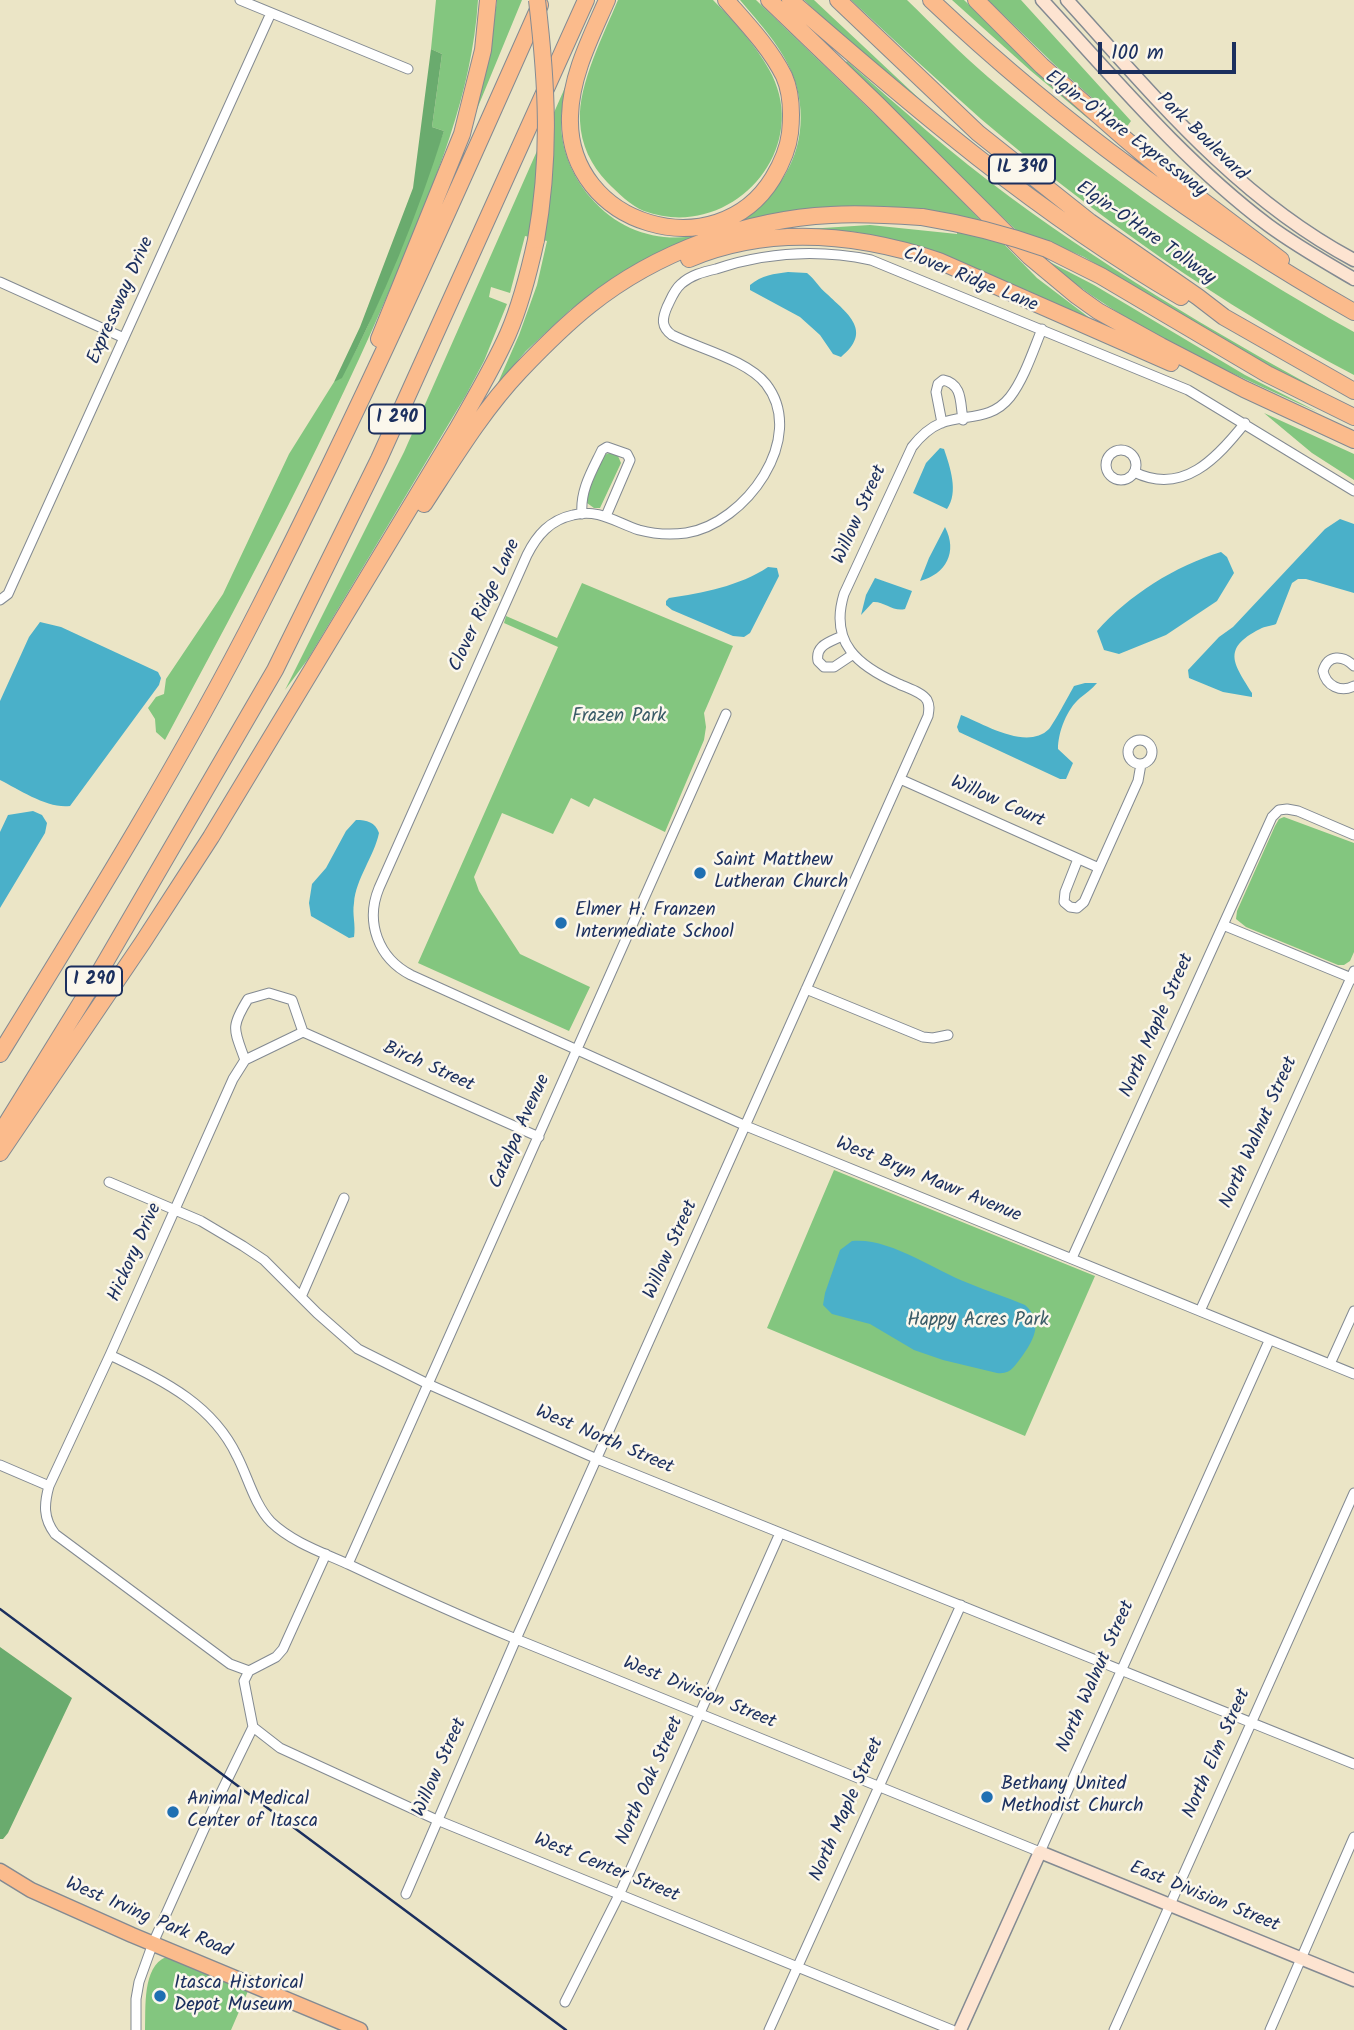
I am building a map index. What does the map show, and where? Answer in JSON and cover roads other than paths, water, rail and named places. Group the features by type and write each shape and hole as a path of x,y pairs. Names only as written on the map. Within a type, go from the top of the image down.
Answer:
{"highway":[{"path":"337,450 398,289 462,134 483,50 488,0"},
{"path":"0,1153 203,848 488,376 508,334 523,293 543,198 547,117 537,0"},
{"name":"I 290","path":"0,1054 99,893 201,717 259,609 337,450 543,0"},
{"name":"I 290","path":"0,1134 92,985 275,670 379,459 586,0"},
{"path":"607,0 573,87 570,117 575,154 583,173 611,205 634,219 678,228 724,220 754,201 768,186 782,164 789,146 791,100 785,78 772,56 726,0"},
{"path":"769,0 1052,278 1131,331 1244,389 1354,440"},
{"path":"790,0 896,93 1020,192 1169,290 1194,305 1224,317"},
{"name":"Elgin-O'Hare Tollway","path":"838,0 978,133 1090,222 1224,317 1354,391"},
{"name":"Elgin-O'Hare Expressway","path":"931,0 1028,88 1139,175 1247,249 1308,286"},
{"path":"975,0 1083,104 1162,170 1277,256 1308,286 1354,312"},
{"path":"340,623 365,595 476,426 520,371 589,305 642,272 685,250 724,235 779,221 829,215 872,214 922,217 1001,232 1047,249 1101,276 1267,374 1354,417"},
{"path":"573,321 655,274 720,249 765,239 854,239 900,248 939,261 1204,377 1244,389"}],"main road":[{"name":"West Irving Park Road","path":"0,1871 31,1890 360,2030"}],"street":[{"path":"240,0 408,69"},
{"name":"Park Boulevard","path":"1042,0 1155,123 1212,178 1268,225 1354,279"},
{"name":"Park Boulevard","path":"1067,0 1204,149 1247,188 1298,226 1354,260"},
{"name":"Expressway Drive","path":"0,600 8,594 271,13"},
{"name":"Clover Ridge Lane","path":"576,1049 404,971 387,956 379,942 373,910 379,888 532,545 543,531 555,522 582,513 606,516 637,529 659,533 684,533 710,526 732,513 748,498 761,479 776,446 780,428 779,411 765,382 745,368 673,335 664,326 663,317 671,297 681,284 691,277 742,261 802,252 871,260 1188,390 1354,491"},
{"path":"0,282 124,338"},
{"name":"Willow Street","path":"406,1894 516,1639 927,719 929,704 920,695 867,669 852,655 842,636 841,609 844,594 904,460 917,440 942,423 987,415 1010,398 1042,329"},
{"path":"942,423 936,392 938,384 943,380 952,382 958,388 963,420"},
{"path":"1134,472 1145,477 1163,478 1196,472 1221,453 1245,424"},
{"path":"582,513 583,490 602,450 607,447 627,454 630,460 606,516"},
{"path":"842,636 820,648 818,661 824,667 834,667 852,655"},
{"path":"1354,666 1335,657 1328,661 1323,671 1326,679 1335,687 1346,689 1354,686"},
{"name":"Catalpa Avenue","path":"348,1564 726,714"},
{"path":"1078,859 1064,894 1064,902 1077,908 1083,904 1138,782 1141,764"},
{"name":"Willow Court","path":"900,779 1099,868"},
{"name":"North Maple Street","path":"1072,1258 1273,815 1279,810 1298,811 1354,835"},
{"path":"1223,925 1353,976"},
{"name":"North Walnut Street","path":"1200,1311 1353,976"},
{"path":"806,989 920,1036 930,1038 948,1035"},
{"path":"270,993 292,1000 303,1032 245,1060 234,1032 235,1019 248,999 270,993"},
{"name":"Birch Street","path":"303,1032 538,1137"},
{"name":"West Bryn Mawr Avenue","path":"576,1049 746,1126 1354,1374"},
{"name":"Hickory Drive","path":"49,1486 233,1079 245,1060"},
{"name":"West North Street","path":"109,1182 201,1221 243,1246 264,1260 300,1297 358,1349 428,1384 597,1459 1354,1764"},
{"path":"300,1297 344,1198"},
{"path":"1330,1364 1354,1311"},
{"name":"North Walnut Street","path":"960,2030 1269,1340"},
{"path":"110,1355 167,1383 201,1408 222,1430 262,1510 273,1523 300,1542 326,1554 283,1649 276,1657 249,1671 244,1681 253,1727 153,1943 139,1982 136,2030"},
{"path":"0,1465 49,1486 45,1514 55,1534 230,1664 249,1671"},
{"name":"North Elm Street","path":"1114,2030 1354,1493"},
{"name":"North Oak Street","path":"565,2002 620,1893 780,1533"},
{"name":"West Division Street","path":"326,1554 439,1607 1040,1852"},
{"name":"North Maple Street","path":"769,2030 961,1605"},
{"name":"West Center Street","path":"253,1727 280,1748 437,1820 952,2030"},
{"path":"1270,2030 1354,1838"},
{"name":"East Division Street","path":"1040,1852 1354,1980"}],"water":[{"path":"788,272 807,273 854,323 855,339 841,357 833,354 820,335 800,317 750,290 750,285 759,279"},
{"path":"940,448 944,449 949,464 953,487 947,509 913,493 926,463"},
{"path":"1340,519 1354,524 1354,593 1306,579 1298,579 1292,583 1276,624 1247,636 1235,651 1237,666 1252,697 1223,692 1189,678 1188,670 1219,637 1233,627 1325,529"},
{"path":"945,527 950,545 947,561 937,573 920,581 929,558"},
{"path":"1221,552 1227,557 1234,573 1217,601 1166,635 1119,654 1104,650 1097,631 1123,605 1170,574"},
{"path":"768,567 777,568 779,576 750,633 744,637 733,636 666,605 669,598 733,584"},
{"path":"875,578 912,591 905,609 873,602 861,615 866,595"},
{"path":"40,622 61,627 158,672 161,678 159,685 70,806 43,802 0,780 0,701 29,637"},
{"path":"1097,683 1071,708 1060,735 1058,749 1073,763 1066,779 1060,779 959,732 957,727 961,715 1005,734 1018,737 1040,735 1049,729 1074,686"},
{"path":"33,811 42,815 47,823 45,833 0,908 0,832 8,815"},
{"path":"356,820 370,822 379,833 355,894 354,937 349,938 311,916 309,903 312,884 326,868 346,831"},
{"path":"852,1241 866,1241 896,1249 975,1286 1025,1305 1031,1311 1035,1323 1034,1336 1027,1349 1012,1368 997,1373 914,1350 870,1324 832,1314 823,1305 825,1293 840,1250"}],"railway":[{"path":"0,1609 566,2030"}],"place":[{"name":"Saint Matthew Lutheran Church","path":"700,873"},
{"name":"Elmer H. Franzen Intermediate School","path":"561,923"},
{"name":"Bethany United Methodist Church","path":"987,1797"},
{"name":"Animal Medical Center of Itasca","path":"173,1812"},
{"name":"Itasca Historical Depot Museum","path":"160,1996"}],"park label":[{"name":"Frazen Park","path":"619,718"},
{"name":"Happy Acres Park","path":"978,1322"}]}
